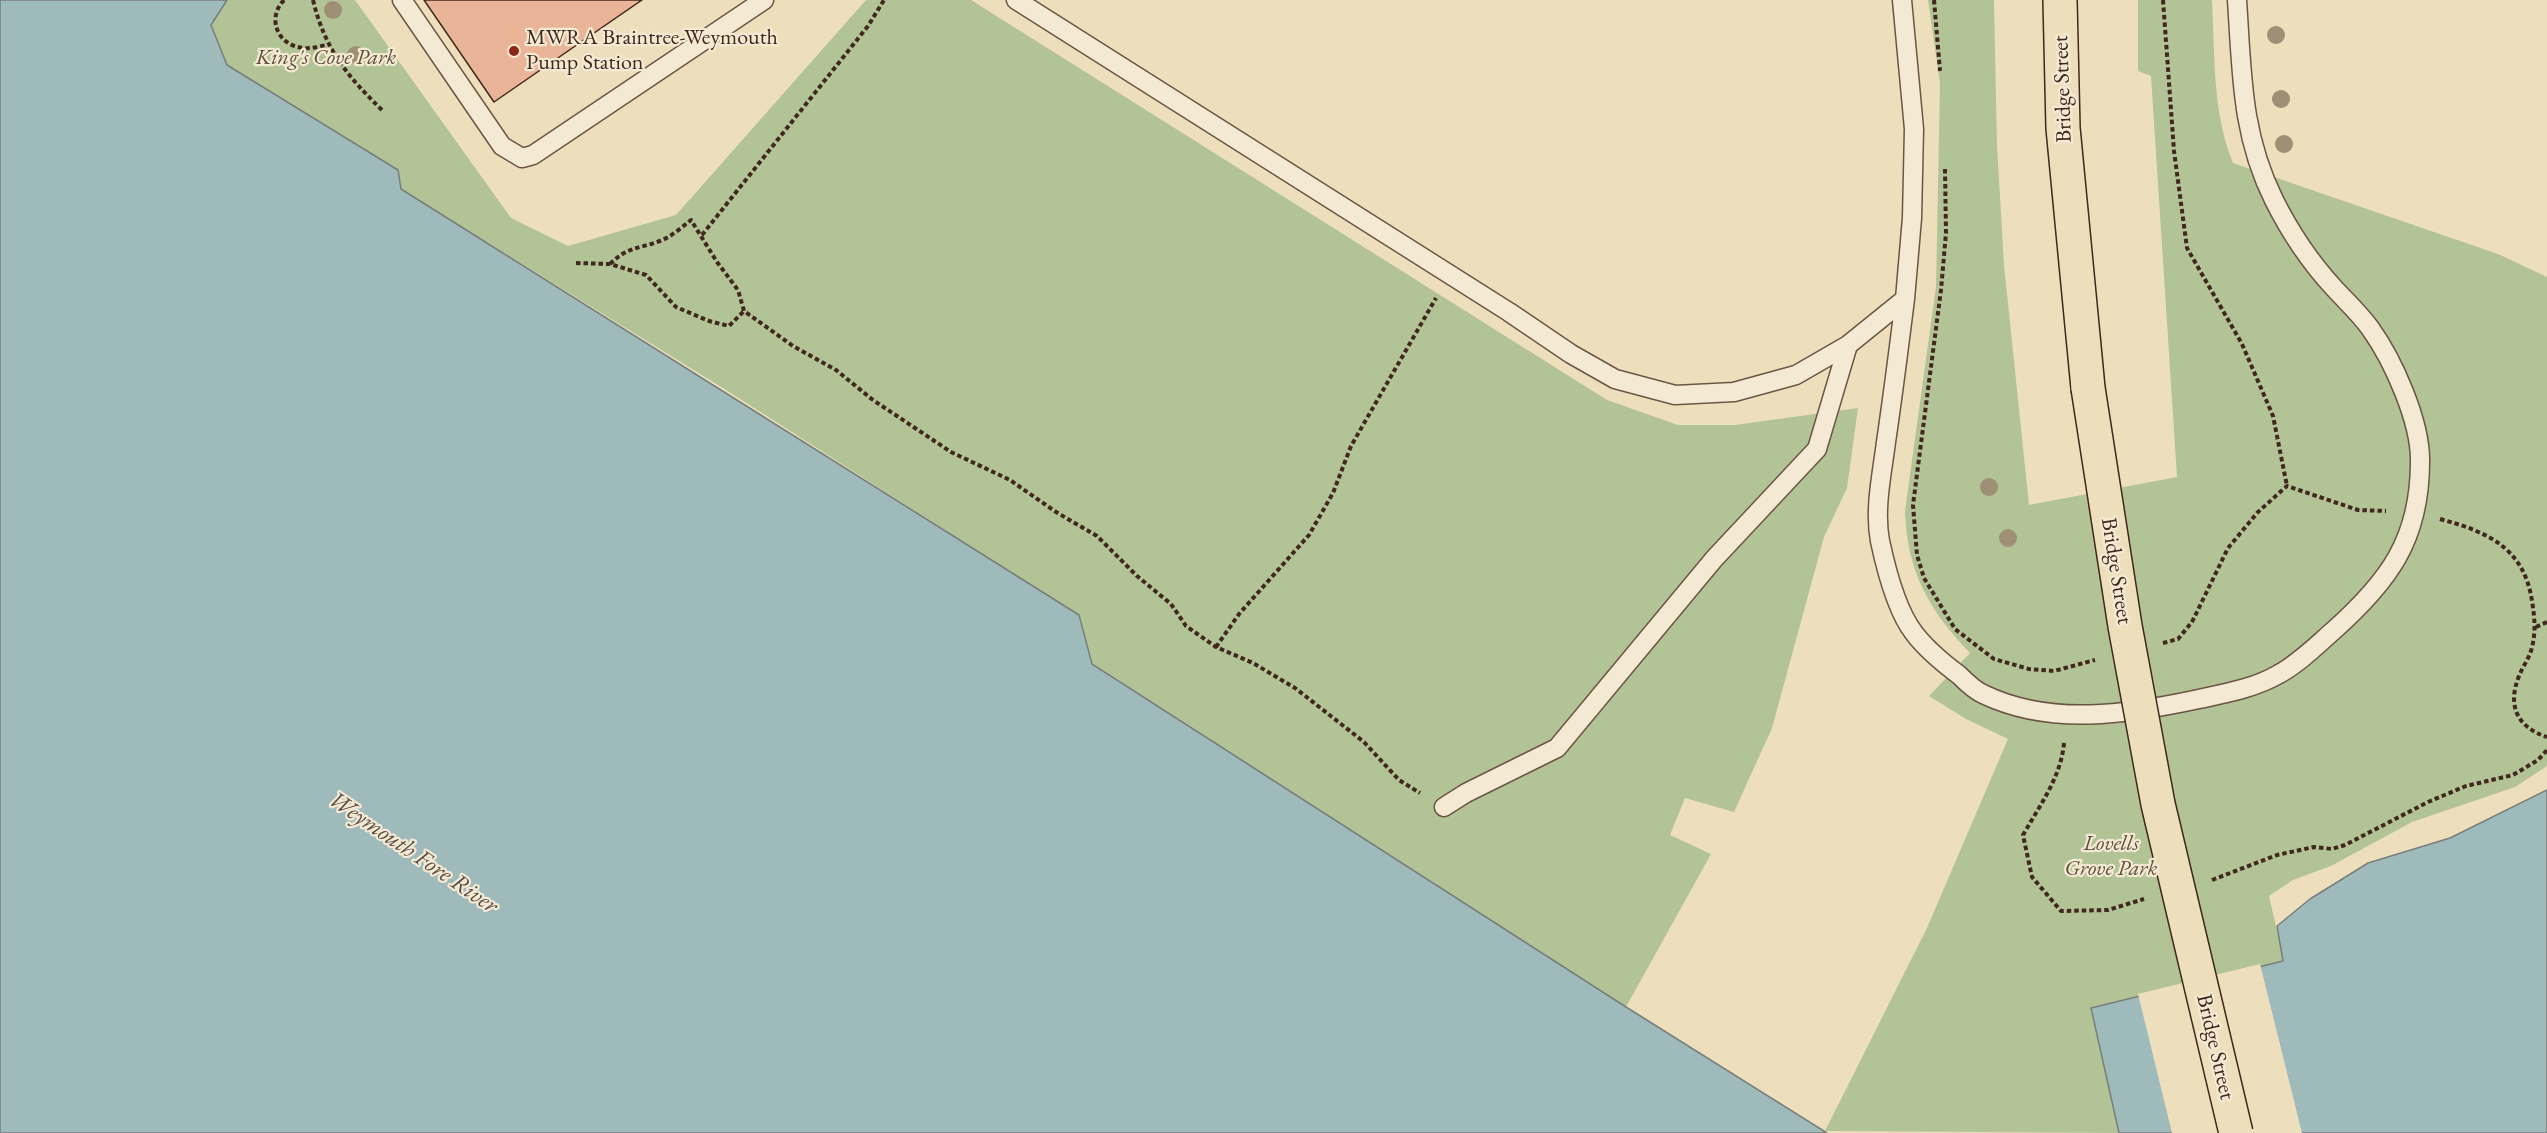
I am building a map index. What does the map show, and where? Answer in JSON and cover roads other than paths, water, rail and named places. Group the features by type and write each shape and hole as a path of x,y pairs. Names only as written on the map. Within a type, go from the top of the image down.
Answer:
{"main road":[{"name":"Bridge Street","path":"2060,0 2063,128 2088,388 2125,626 2158,804 2236,1133"}],"lane":[{"path":"402,0 502,146 522,158 533,155 764,0"},
{"path":"1016,0 1450,274 1570,354 1615,379 1675,395 1734,392 1796,375 1848,345 1905,299"},
{"path":"1902,0 1914,129 1912,218 1905,299 1879,494 1879,537 1892,587 1913,632 1946,665 1980,693 2022,708 2067,715 2112,714 2164,706 2245,689 2280,674 2306,656 2362,605 2387,576 2404,545 2415,513 2421,459 2412,415 2396,372 2370,327 2331,285 2297,243 2254,153 2244,110 2237,0"},
{"path":"1444,807 1466,793 1557,748 1714,559 1817,449 1848,345"}],"water":[{"name":"Weymouth Fore River","path":"0,0 227,0 211,25 227,65 398,170 401,189 1079,615 1092,664 1626,1007 1827,1133 0,1133"},
{"path":"2547,790 2547,1133 2119,1133 2091,1008 2283,961 2277,926 2310,899 2368,863 2450,838"}],"place":[{"name":"MWRA Braintree-Weymouth Pump Station","path":"514,51"}],"park label":[{"name":"King's Cove Park","path":"326,58"},
{"name":"Lovells Grove Park","path":"2111,856"}]}
